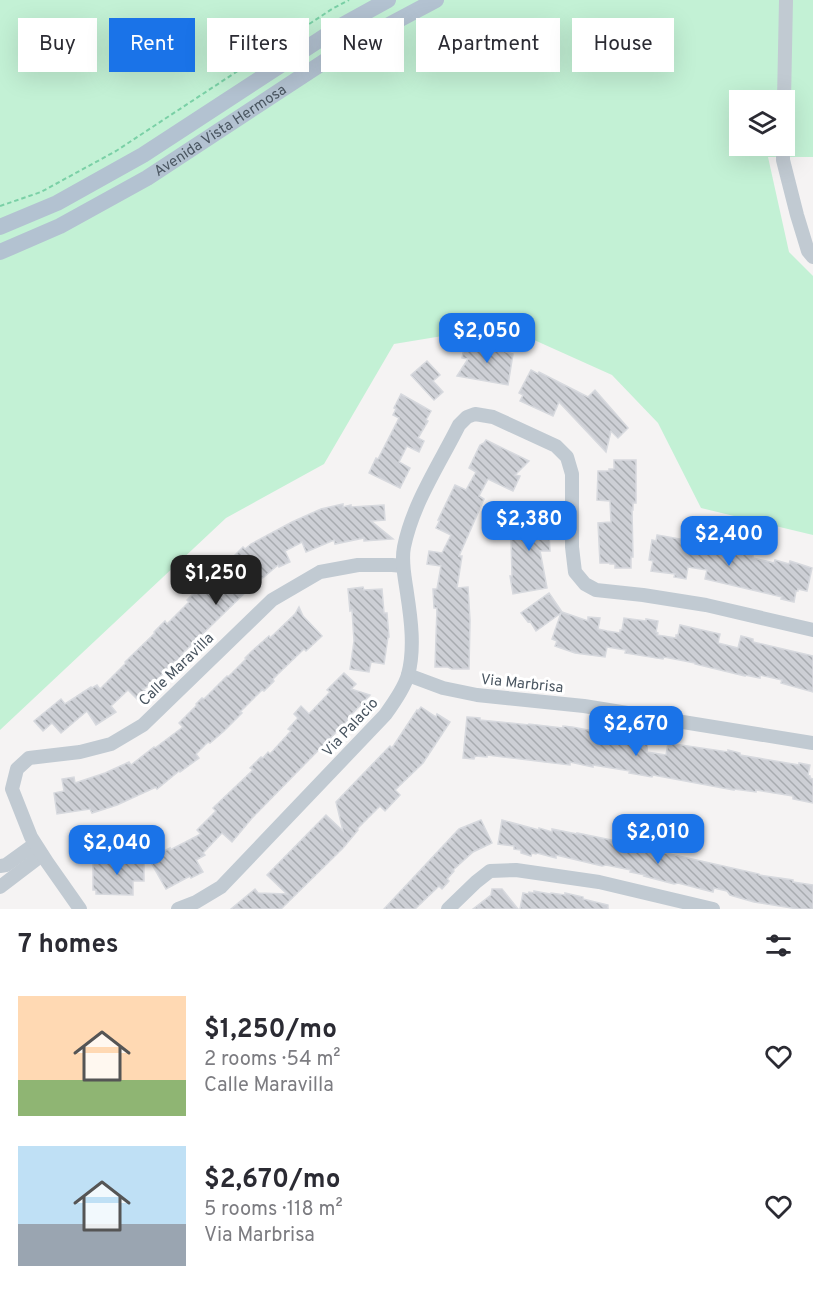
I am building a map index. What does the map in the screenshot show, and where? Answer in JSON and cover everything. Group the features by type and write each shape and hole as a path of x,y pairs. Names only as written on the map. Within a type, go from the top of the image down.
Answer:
{"main road":[{"name":"Avenida Vista Hermosa","path":"0,227 57,203 143,155 339,27 388,0"},
{"name":"Avenida Vista Hermosa","path":"0,252 60,226 147,178 342,50 436,0"}],"street":[{"path":"784,90 786,0"},
{"path":"783,156 797,215 808,251 813,257"},
{"name":"Via Palacio","path":"178,909 196,902 221,887 385,715 403,686 408,675 412,623 403,566 403,549 422,496 459,425 467,417 475,414 493,417 556,446 567,457 572,474 572,547 575,572 585,584 596,590 705,605 813,630"},
{"name":"Calle Maravilla","path":"39,850 31,837 12,789 17,769 29,758 80,752 111,744 143,725 272,600 320,572 358,565 403,566"},
{"name":"Via Marbrisa","path":"408,675 443,688 477,695 584,706 813,743"},
{"path":"0,887 7,869 39,850 80,909"},
{"path":"448,909 490,871 516,870 599,882 713,909"}],"path":[{"path":"0,206 41,192 116,151 349,0"}],"green space":[{"path":"0,0 813,0 813,157 768,157 789,252 813,276 813,535 701,508 658,423 612,375 503,326 394,344 324,464 226,518 0,730"}],"building":[{"path":"465,343 507,350 506,352 513,354 508,385 457,376 468,359 462,358"},
{"path":"427,361 440,375 433,381 443,392 434,400 411,375"},
{"path":"531,370 588,397 595,390 628,428 618,438 611,431 606,452 559,402 553,416 520,401 523,395 519,393"},
{"path":"401,394 431,411 418,438 424,441 419,452 407,446 399,462 410,468 400,488 369,473 399,418 393,415"},
{"path":"486,440 529,461 515,475 520,476 513,491 488,479 479,496 484,499 459,556 462,556 457,588 468,587 469,669 435,667 437,608 434,608 433,589 437,589 441,566 427,564 429,551 442,553 451,535 436,528 440,520 438,520 455,485 466,490 476,472 469,468 480,445"},
{"path":"614,460 636,460 636,503 633,503 632,510 633,557 631,557 631,568 615,568 615,564 600,563 598,523 611,522 610,501 597,500 598,471 614,469"},
{"path":"343,504 343,507 384,505 385,520 371,521 393,539 364,541 364,538 335,544 334,540 306,552 302,542 285,551 290,562 279,567 278,565 255,583 153,684 143,689 145,691 137,699 128,690 111,706 116,712 96,725 87,711 61,733 52,723 43,731 34,721 61,699 65,704 91,687 97,685 100,689 165,621 167,624 189,602 187,600 243,547 245,549 292,522 321,509"},
{"path":"520,511 539,511 539,515 548,516 550,551 540,551 547,588 513,594 510,576 512,576 511,538 514,538 514,516 520,516"},
{"path":"657,535 703,543 702,546 753,555 753,558 774,563 775,560 789,564 790,561 812,568 807,591 798,589 794,602 781,599 782,597 705,579 707,570 688,567 686,579 674,577 675,574 651,571 653,561 649,560 652,540 656,541"},
{"path":"363,587 364,590 382,589 389,637 384,664 371,662 369,672 350,669 354,641 348,589"},
{"path":"549,593 562,612 588,621 588,617 600,618 598,629 620,633 624,618 646,621 646,619 658,621 657,635 676,638 680,625 720,634 718,643 738,648 741,636 753,639 753,642 813,656 813,692 781,683 782,680 760,675 760,678 745,676 664,657 663,659 625,653 626,650 607,647 605,657 575,653 555,646 557,641 552,639 561,613 536,631 521,613"},
{"path":"299,607 303,616 322,636 306,651 304,649 278,674 273,679 274,681 240,712 242,713 224,731 210,743 208,742 196,754 199,758 157,789 156,787 117,805 92,813 90,809 57,814 54,793 64,791 62,779 74,777 75,783 129,762 131,765 155,748 183,727 179,723 196,704 228,677 252,651 269,636 270,638 295,614"},
{"path":"344,673 356,684 351,689 370,695 252,818 232,842 222,833 203,853 205,855 196,860 203,872 166,889 149,859 201,834 197,830 216,811 213,808 253,770 250,768 261,757 263,758 268,752 270,754 291,731 288,729 298,718 294,714 301,706 309,714 330,692 327,690"},
{"path":"421,707 436,717 437,714 450,722 423,763 395,790 400,795 385,811 380,806 357,829 343,848 281,909 231,909 255,889 258,893 287,894 267,875 326,815 343,831 336,802 390,746 392,748"},
{"path":"467,717 529,725 572,727 599,732 598,735 618,739 619,734 648,738 647,752 666,755 668,743 728,752 728,750 740,753 740,755 810,765 808,775 813,779 813,803 793,799 793,796 756,790 756,792 734,790 570,762 570,765 487,755 487,757 475,756 474,759 463,758"},
{"path":"481,820 492,843 473,852 453,870 447,879 449,881 442,889 439,886 415,909 384,909 459,829"},
{"path":"502,820 539,830 539,828 552,832 552,829 626,843 759,875 813,885 813,909 754,902 730,895 727,891 714,888 713,892 674,884 630,872 631,870 556,855 556,858 537,853 532,853 531,856 514,849 514,846 498,844"},
{"path":"101,857 116,857 116,860 144,860 144,881 133,881 133,895 96,894 96,890 93,890 93,861 100,861"},
{"path":"492,889 502,889 518,909 473,909 491,895"},
{"path":"534,891 583,897 583,899 608,905 608,909 520,909 523,893 534,893"}]}
